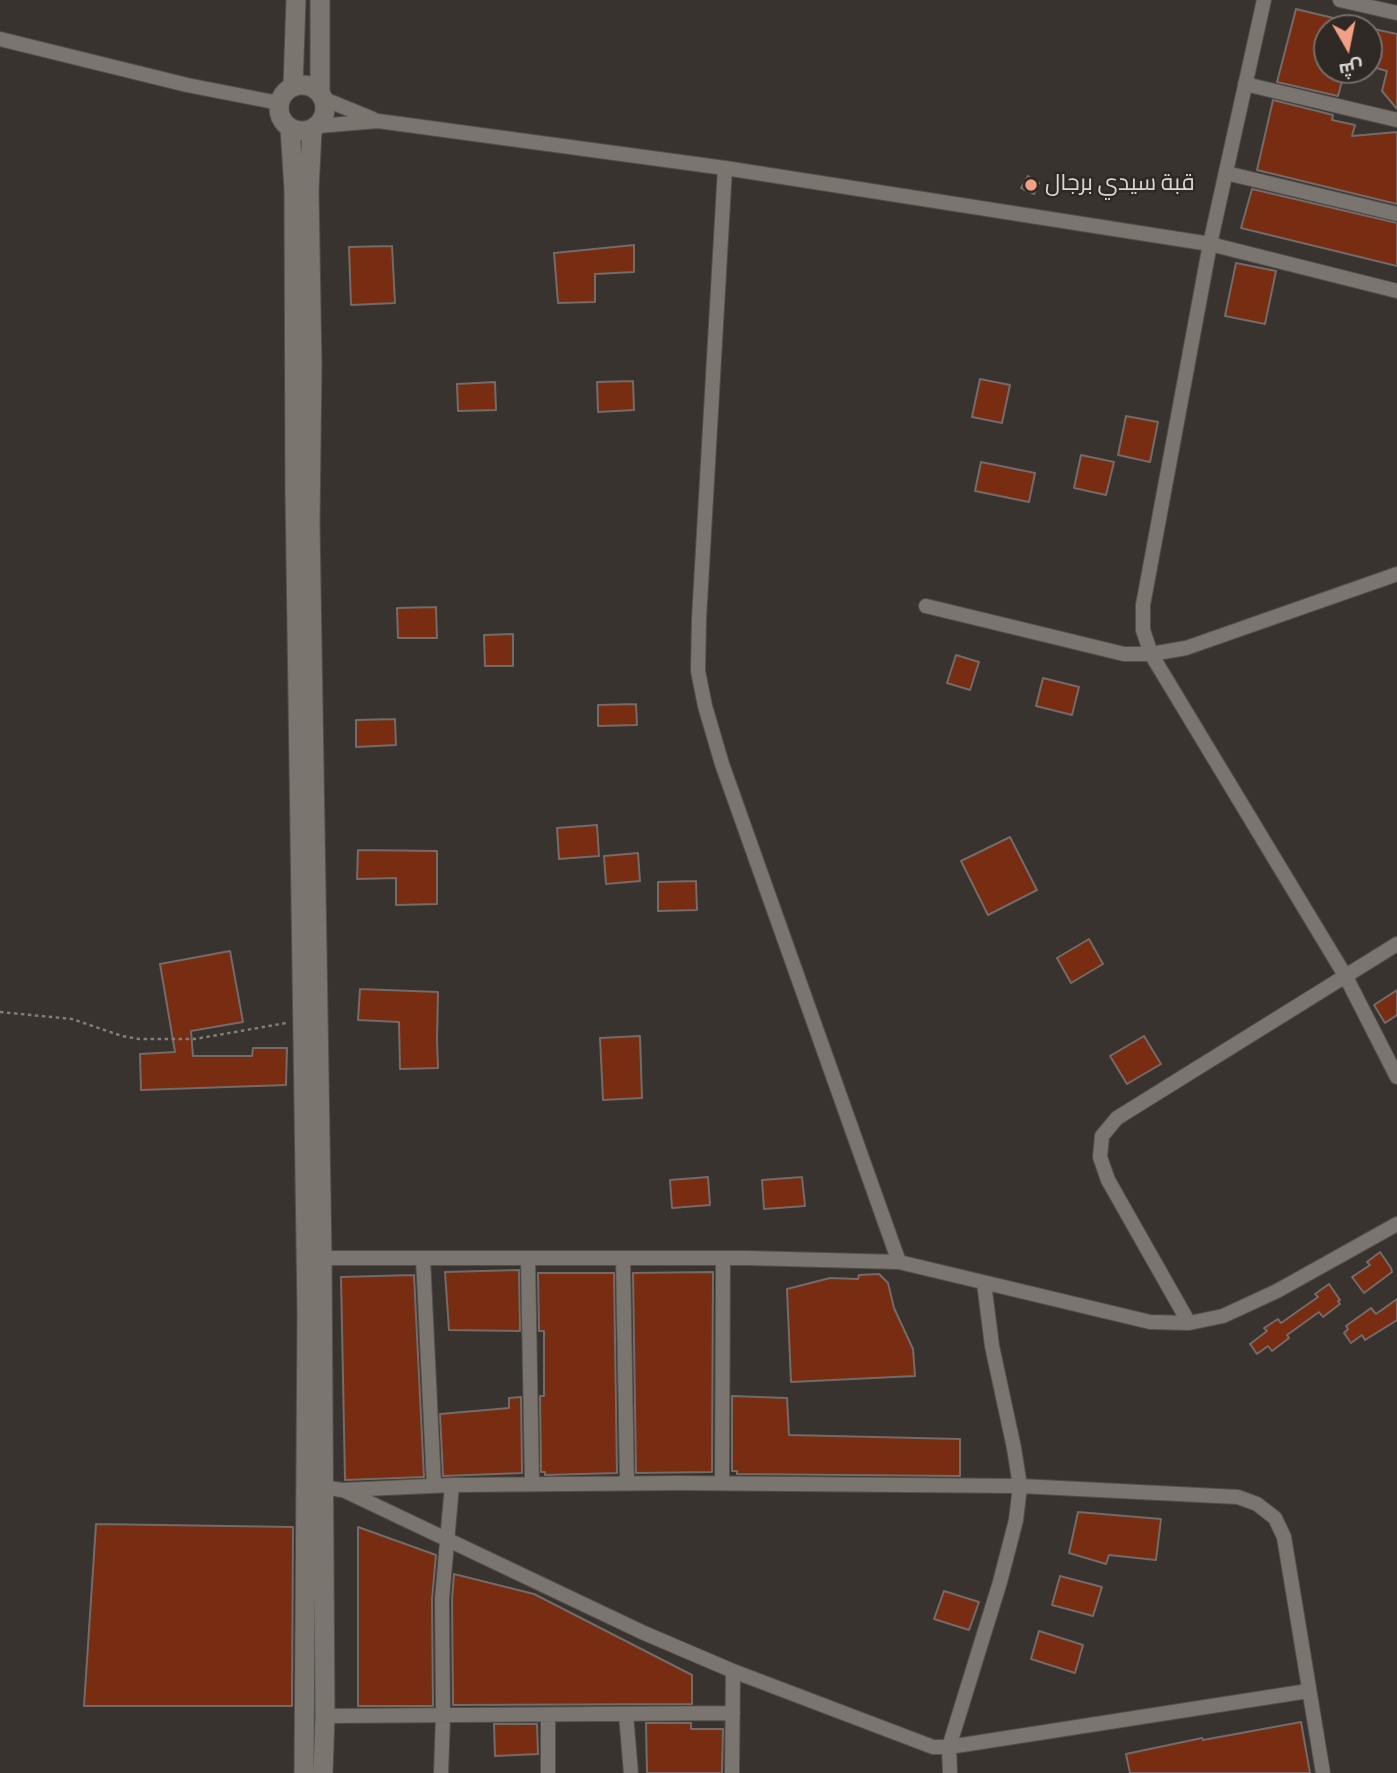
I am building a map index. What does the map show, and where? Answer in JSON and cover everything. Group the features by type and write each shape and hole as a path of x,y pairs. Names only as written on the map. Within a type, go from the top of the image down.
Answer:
{"main road":[{"path":"293,87 296,0"},
{"path":"314,1258 310,523 312,366 309,190 315,128 324,116 320,0"},
{"path":"315,128 297,131 290,128 281,118 279,103 282,96 293,87 307,85 322,96"},
{"path":"290,128 294,190 302,1020 324,1487 323,1773"},
{"path":"304,1773 324,1487"}],"street":[{"path":"1264,0 1210,244 1143,605 1143,630 1152,654 1346,977 1397,1077"},
{"path":"1340,0 1397,13"},
{"path":"0,39 187,85 279,103"},
{"path":"1245,84 1397,120"},
{"path":"322,96 378,121"},
{"path":"315,128 378,121 725,168 1210,244 1397,291"},
{"path":"725,168 698,670 705,706 722,764 899,1262"},
{"path":"1226,173 1397,214"},
{"path":"926,606 1124,654 1152,654 1186,648 1397,573"},
{"path":"1189,1323 1108,1180 1100,1157 1102,1136 1117,1118 1397,944"},
{"path":"314,1258 723,1258 899,1262 1150,1322 1189,1323 1223,1316 1277,1291 1397,1224"},
{"path":"424,1258 434,1486"},
{"path":"722,1483 723,1258"},
{"path":"528,1259 532,1484"},
{"path":"623,1259 627,1483"},
{"path":"950,1773 949,1747 1000,1582 1016,1520 1020,1486 992,1346 984,1283"},
{"path":"324,1487 627,1483 1020,1486 1238,1497 1257,1504 1275,1518 1284,1537 1323,1773"},
{"path":"441,1773 442,1599 452,1485"},
{"path":"324,1487 733,1671 933,1747 949,1747 1308,1691"},
{"path":"732,1773 733,1671"},
{"path":"325,1716 733,1713"},
{"path":"626,1715 631,1773"},
{"path":"548,1716 548,1773"}],"path":[{"path":"0,1012 72,1019 122,1036 165,1040 195,1039 302,1020"}],"building":[{"path":"1296,9 1317,14 1313,14 1313,84 1341,84 1338,96 1277,82"},
{"path":"1383,31 1397,34 1397,109 1382,91 1387,71 1383,70"},
{"path":"1273,100 1333,115 1332,120 1355,125 1352,136 1397,132 1397,204 1257,170"},
{"name":"قبة سيدي برجال","path":"1028,176 1039,183 1034,194 1021,188"},
{"path":"1252,189 1397,223 1397,266 1241,228"},
{"path":"634,245 634,272 595,274 595,302 558,303 554,253"},
{"path":"392,246 395,303 351,305 349,247"},
{"path":"1236,263 1276,271 1265,324 1225,316"},
{"path":"980,379 1010,385 1002,423 972,417"},
{"path":"633,381 634,410 598,412 597,382"},
{"path":"495,382 496,410 458,411 457,384"},
{"path":"1126,416 1158,422 1150,462 1118,455"},
{"path":"1081,455 1114,462 1106,495 1074,488"},
{"path":"981,462 1035,473 1029,502 975,491"},
{"path":"436,607 437,638 398,638 397,608"},
{"path":"513,634 513,666 485,666 484,635"},
{"path":"956,655 979,662 970,690 947,683"},
{"path":"1043,678 1079,687 1072,715 1036,706"},
{"path":"636,704 637,725 598,726 598,705"},
{"path":"395,719 396,745 356,747 356,720"},
{"path":"597,825 599,856 559,859 557,828"},
{"path":"1010,837 1037,890 988,915 961,861"},
{"path":"358,850 437,851 437,904 396,905 396,878 357,879"},
{"path":"638,853 640,881 606,884 604,856"},
{"path":"696,881 697,910 658,911 658,882"},
{"path":"1089,939 1103,964 1071,983 1057,958"},
{"path":"230,951 243,1022 191,1031 193,1056 252,1056 253,1048 287,1048 286,1085 141,1090 140,1054 175,1052 160,964"},
{"path":"360,989 438,992 438,1068 400,1069 399,1022 358,1020"},
{"path":"1397,990 1397,1015 1385,1023 1374,1005"},
{"path":"640,1036 642,1098 603,1100 600,1038"},
{"path":"1144,1036 1161,1064 1127,1084 1110,1056"},
{"path":"708,1177 710,1205 672,1208 670,1180"},
{"path":"802,1177 805,1206 764,1209 762,1180"},
{"path":"1380,1252 1392,1272 1364,1293 1352,1277 1370,1265 1367,1262"},
{"path":"519,1270 520,1331 449,1330 445,1272"},
{"path":"713,1272 712,1472 636,1473 633,1273"},
{"path":"538,1273 614,1273 617,1473 545,1475 545,1472 541,1472 540,1396 544,1396 544,1331 539,1331"},
{"path":"879,1274 888,1283 894,1308 913,1349 915,1376 791,1382 787,1289 830,1278 858,1279 859,1275"},
{"path":"414,1275 424,1477 345,1480 341,1277"},
{"path":"1329,1284 1340,1304 1323,1317 1319,1312 1287,1335 1289,1338 1272,1351 1268,1346 1257,1354 1250,1344 1267,1331 1264,1328 1278,1319 1281,1323 1318,1297 1315,1294"},
{"path":"1397,1299 1397,1320 1365,1340 1362,1335 1351,1343 1344,1333 1348,1329 1346,1326 1371,1308 1376,1314"},
{"path":"732,1396 787,1398 789,1435 960,1439 960,1476 737,1474 737,1471 732,1471"},
{"path":"521,1397 522,1473 443,1476 440,1414 509,1408 509,1398"},
{"path":"1078,1512 1161,1519 1156,1560 1109,1555 1106,1564 1069,1553"},
{"path":"96,1524 293,1527 292,1706 84,1706"},
{"path":"358,1527 436,1555 432,1599 433,1706 358,1706"},
{"path":"454,1574 534,1594 692,1675 692,1704 453,1705"},
{"path":"1060,1576 1102,1587 1093,1616 1052,1605"},
{"path":"944,1591 979,1602 969,1630 934,1619"},
{"path":"1039,1631 1083,1645 1075,1673 1031,1659"},
{"path":"1301,1722 1310,1773 1130,1773 1126,1754"},
{"path":"646,1723 691,1723 691,1729 723,1729 722,1773 647,1773"},
{"path":"494,1724 537,1724 538,1754 495,1756"}],"place":[{"name":"قبة سيدي برجال","path":"1031,185"}]}
